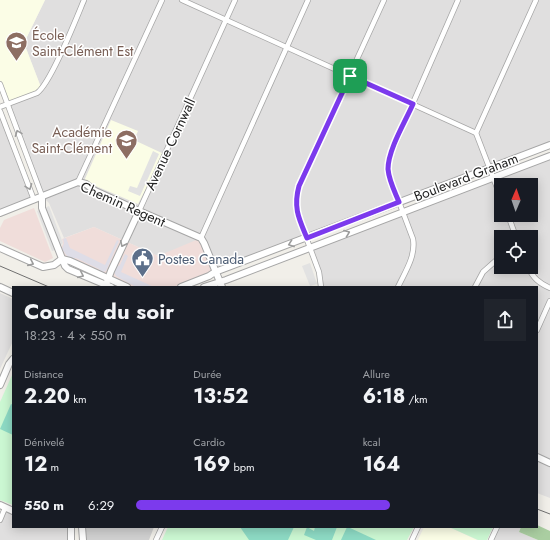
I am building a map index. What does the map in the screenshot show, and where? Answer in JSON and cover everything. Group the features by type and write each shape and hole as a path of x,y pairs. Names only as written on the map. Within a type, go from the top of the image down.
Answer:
{"street":[{"path":"0,107 37,93 44,87 84,0"},
{"path":"78,182 162,0"},
{"path":"182,0 476,133"},
{"name":"Avenue Cornwall","path":"107,284 111,271 236,0"},
{"path":"221,285 204,243 200,238 308,0"},
{"path":"320,286 320,274 297,213 296,196 299,186 384,0"},
{"path":"398,286 412,256 414,245 390,178 388,169 389,158 458,0"},
{"path":"493,178 476,133 536,0"},
{"path":"0,84 42,196 42,208 62,259 68,269 107,284 120,286"},
{"path":"0,111 34,200 42,208"},
{"name":"Boulevard Graham","path":"184,286 209,276 215,272 550,145"},
{"name":"Boulevard Graham","path":"221,285 310,247 550,156"},
{"name":"Chemin Regent","path":"0,213 78,182 86,184 95,191 200,238"},
{"path":"0,248 44,267 54,265 62,259"},
{"path":"476,286 483,272 494,262"},
{"path":"531,274 539,283 550,288"},
{"path":"0,287 12,293"},
{"path":"538,328 550,301"},
{"path":"0,386 12,360"},
{"path":"538,457 550,463"},
{"path":"0,520 3,507"},
{"path":"70,528 71,540"},
{"path":"82,528 82,540"},
{"path":"156,540 162,528"},
{"path":"412,540 418,528"},
{"path":"491,540 497,528"}],"shaded area":[{"name":"École Saint-Clément Est","path":"0,0 45,0 24,43 42,90 7,105 0,84"},
{"path":"45,0 550,0 550,145 215,272 158,256 94,227 64,238 49,203 42,196 7,105 42,90 24,43"},
{"path":"0,111 34,200 0,213"},
{"name":"Académie Saint-Clément","path":"111,120 138,131 134,140 164,154 138,204 84,181"},
{"path":"153,151 159,154 140,196 128,191 130,186 137,188"},
{"path":"550,156 550,498 538,493 538,286 321,286 310,247"},
{"path":"49,206 63,243 56,250 52,251 37,211"},
{"path":"34,208 53,258 45,262 0,241 0,228 4,220"},
{"path":"94,227 158,256 201,238 215,272 180,286 128,286 66,258 61,249 63,243 62,239"},
{"path":"66,238 70,248 105,265 117,240 119,241 106,271 101,272 99,269 76,258 71,259 67,256 62,249 64,243 63,239"},
{"path":"125,254 128,256 121,272 152,286 134,286 116,276 114,272 116,267 120,265"},
{"path":"310,263 317,284 310,286 302,266"},
{"path":"0,293 12,299 12,343 0,369"},
{"path":"0,511 12,514 12,528 69,528 70,540 0,540"},
{"path":"85,528 154,528 149,540 83,540"},
{"path":"424,528 451,528 477,540 418,540"},
{"path":"497,528 521,528 519,532 538,540 491,540"}],"green space":[{"path":"12,375 12,505 0,500 0,402"},
{"path":"11,404 12,435 0,429"},
{"path":"538,525 550,531 550,540 538,540 519,532 521,528 538,528"},
{"path":"168,528 413,528 407,540 162,540"},
{"path":"241,528 294,528 288,540 249,540"},
{"path":"307,528 314,531 315,528 337,528 332,540 316,540 304,535"},
{"path":"347,528 350,528 376,540 341,540"},
{"path":"451,528 493,528 487,540 478,540"}],"tram line":[{"path":"0,266 47,286"},
{"path":"538,509 550,514"}],"place":[{"name":"École Saint-Clément Est","path":"16,62"},
{"name":"Académie Saint-Clément","path":"127,160"},
{"name":"Postes Canada","path":"143,278"}],"route":[{"path":"350,76 413,104 389,158 388,169 390,178 399,202 307,238 297,213 296,196 299,186 350,76"}]}
